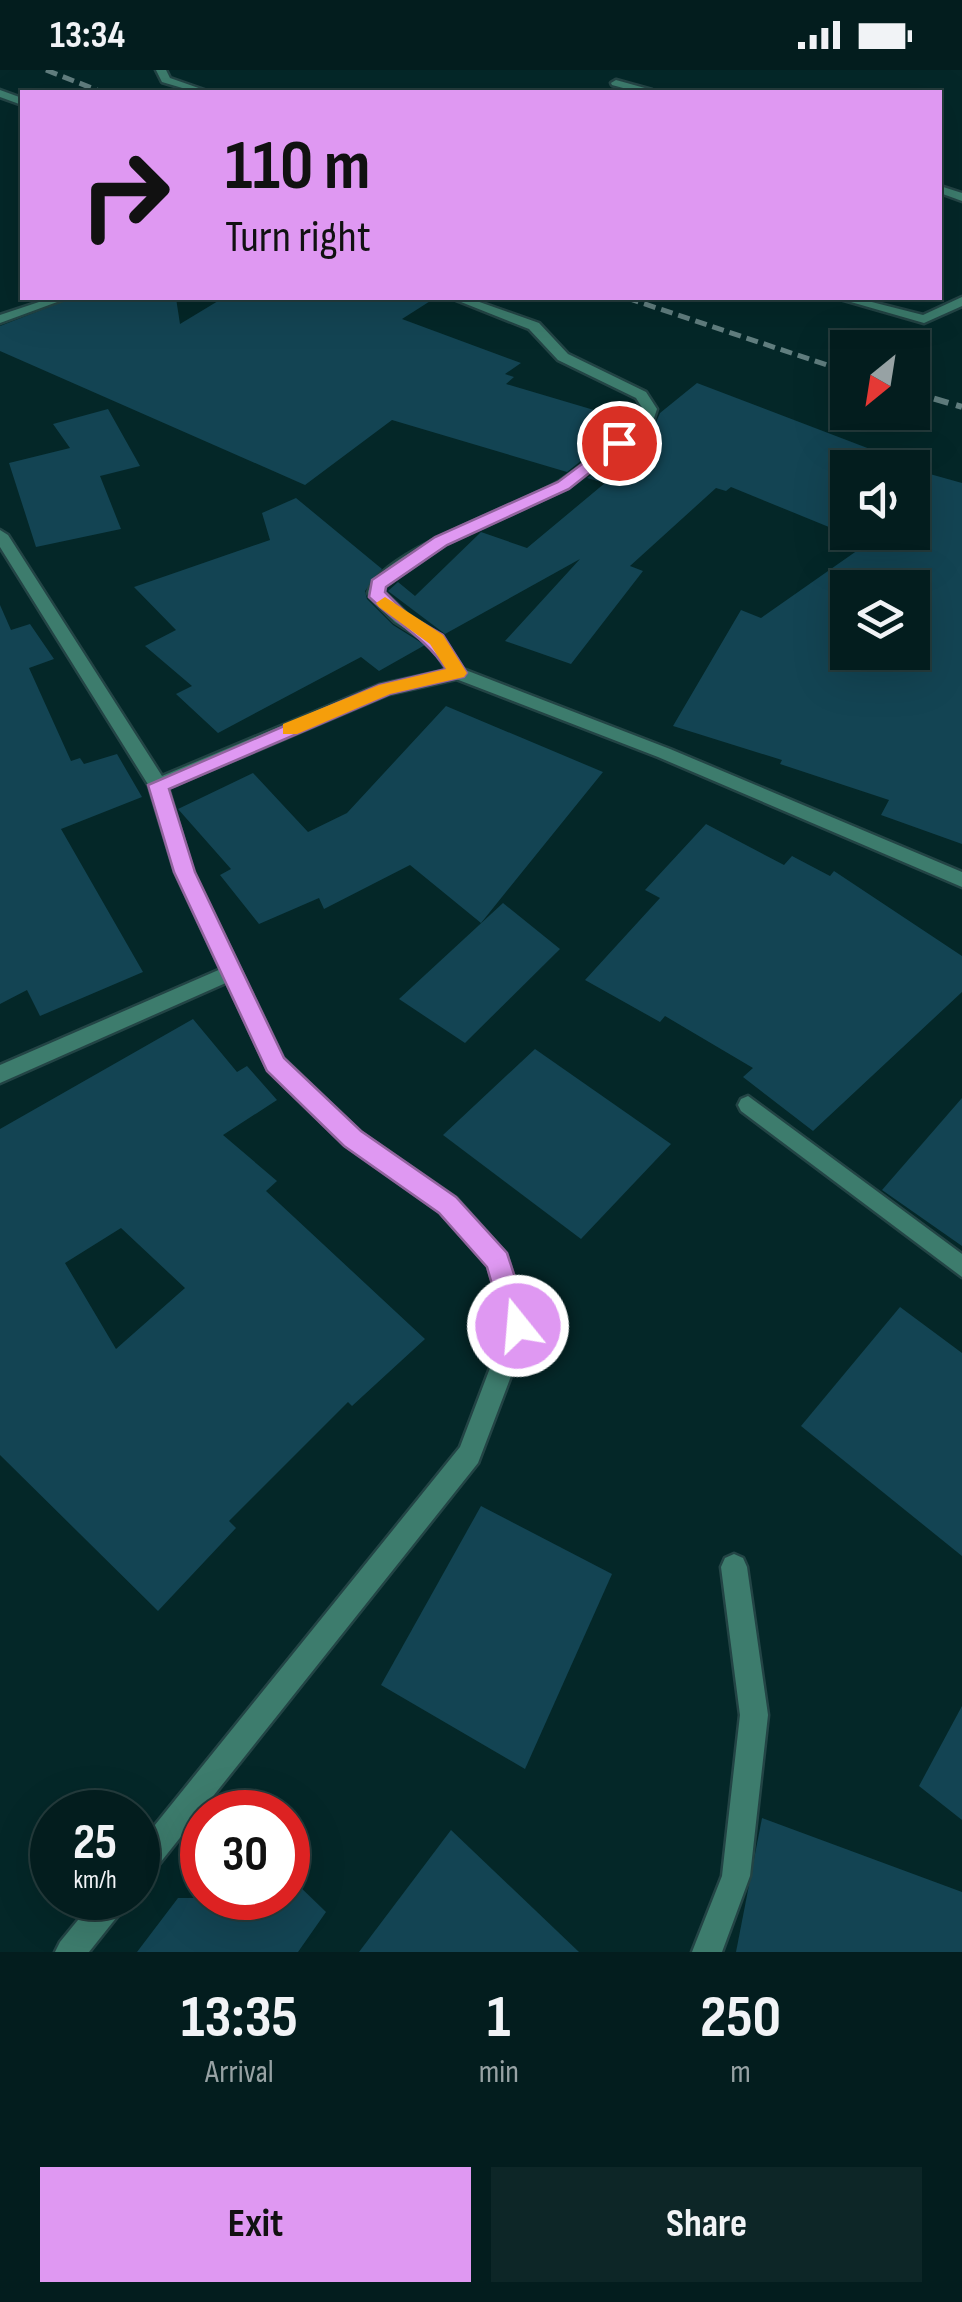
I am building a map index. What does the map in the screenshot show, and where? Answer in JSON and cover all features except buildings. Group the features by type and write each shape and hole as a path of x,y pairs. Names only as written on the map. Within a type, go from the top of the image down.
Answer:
{"street":[{"path":"160,72 200,90"},
{"path":"616,83 641,90"},
{"path":"0,319 56,300"},
{"path":"457,673 436,640 401,618 376,594 378,584 441,541 564,486 647,421 650,410 640,395 563,357 534,326 462,300"},
{"path":"851,300 924,319 962,301"},
{"path":"0,535 158,785 184,872 275,1064 352,1138 448,1205 498,1261 518,1326 469,1455 160,1841"},
{"path":"158,785 385,689 457,673 664,753 962,880"},
{"path":"0,1074 230,974"},
{"path":"748,1105 962,1267"},
{"path":"707,1952 736,1876 754,1715 734,1567"},
{"path":"70,1952 96,1920"}],"railway":[{"path":"46,70 97,90"},
{"path":"633,300 830,366"},
{"path":"930,397 962,407"}],"slow traffic":[{"path":"290,729 385,689 457,673 436,640 385,603"}],"route":[{"path":"518,1326 498,1261 448,1205 352,1138 275,1064 184,872 158,785 385,689 457,673 436,640 401,618 376,594 378,584 441,541 564,486 619,443"}]}
